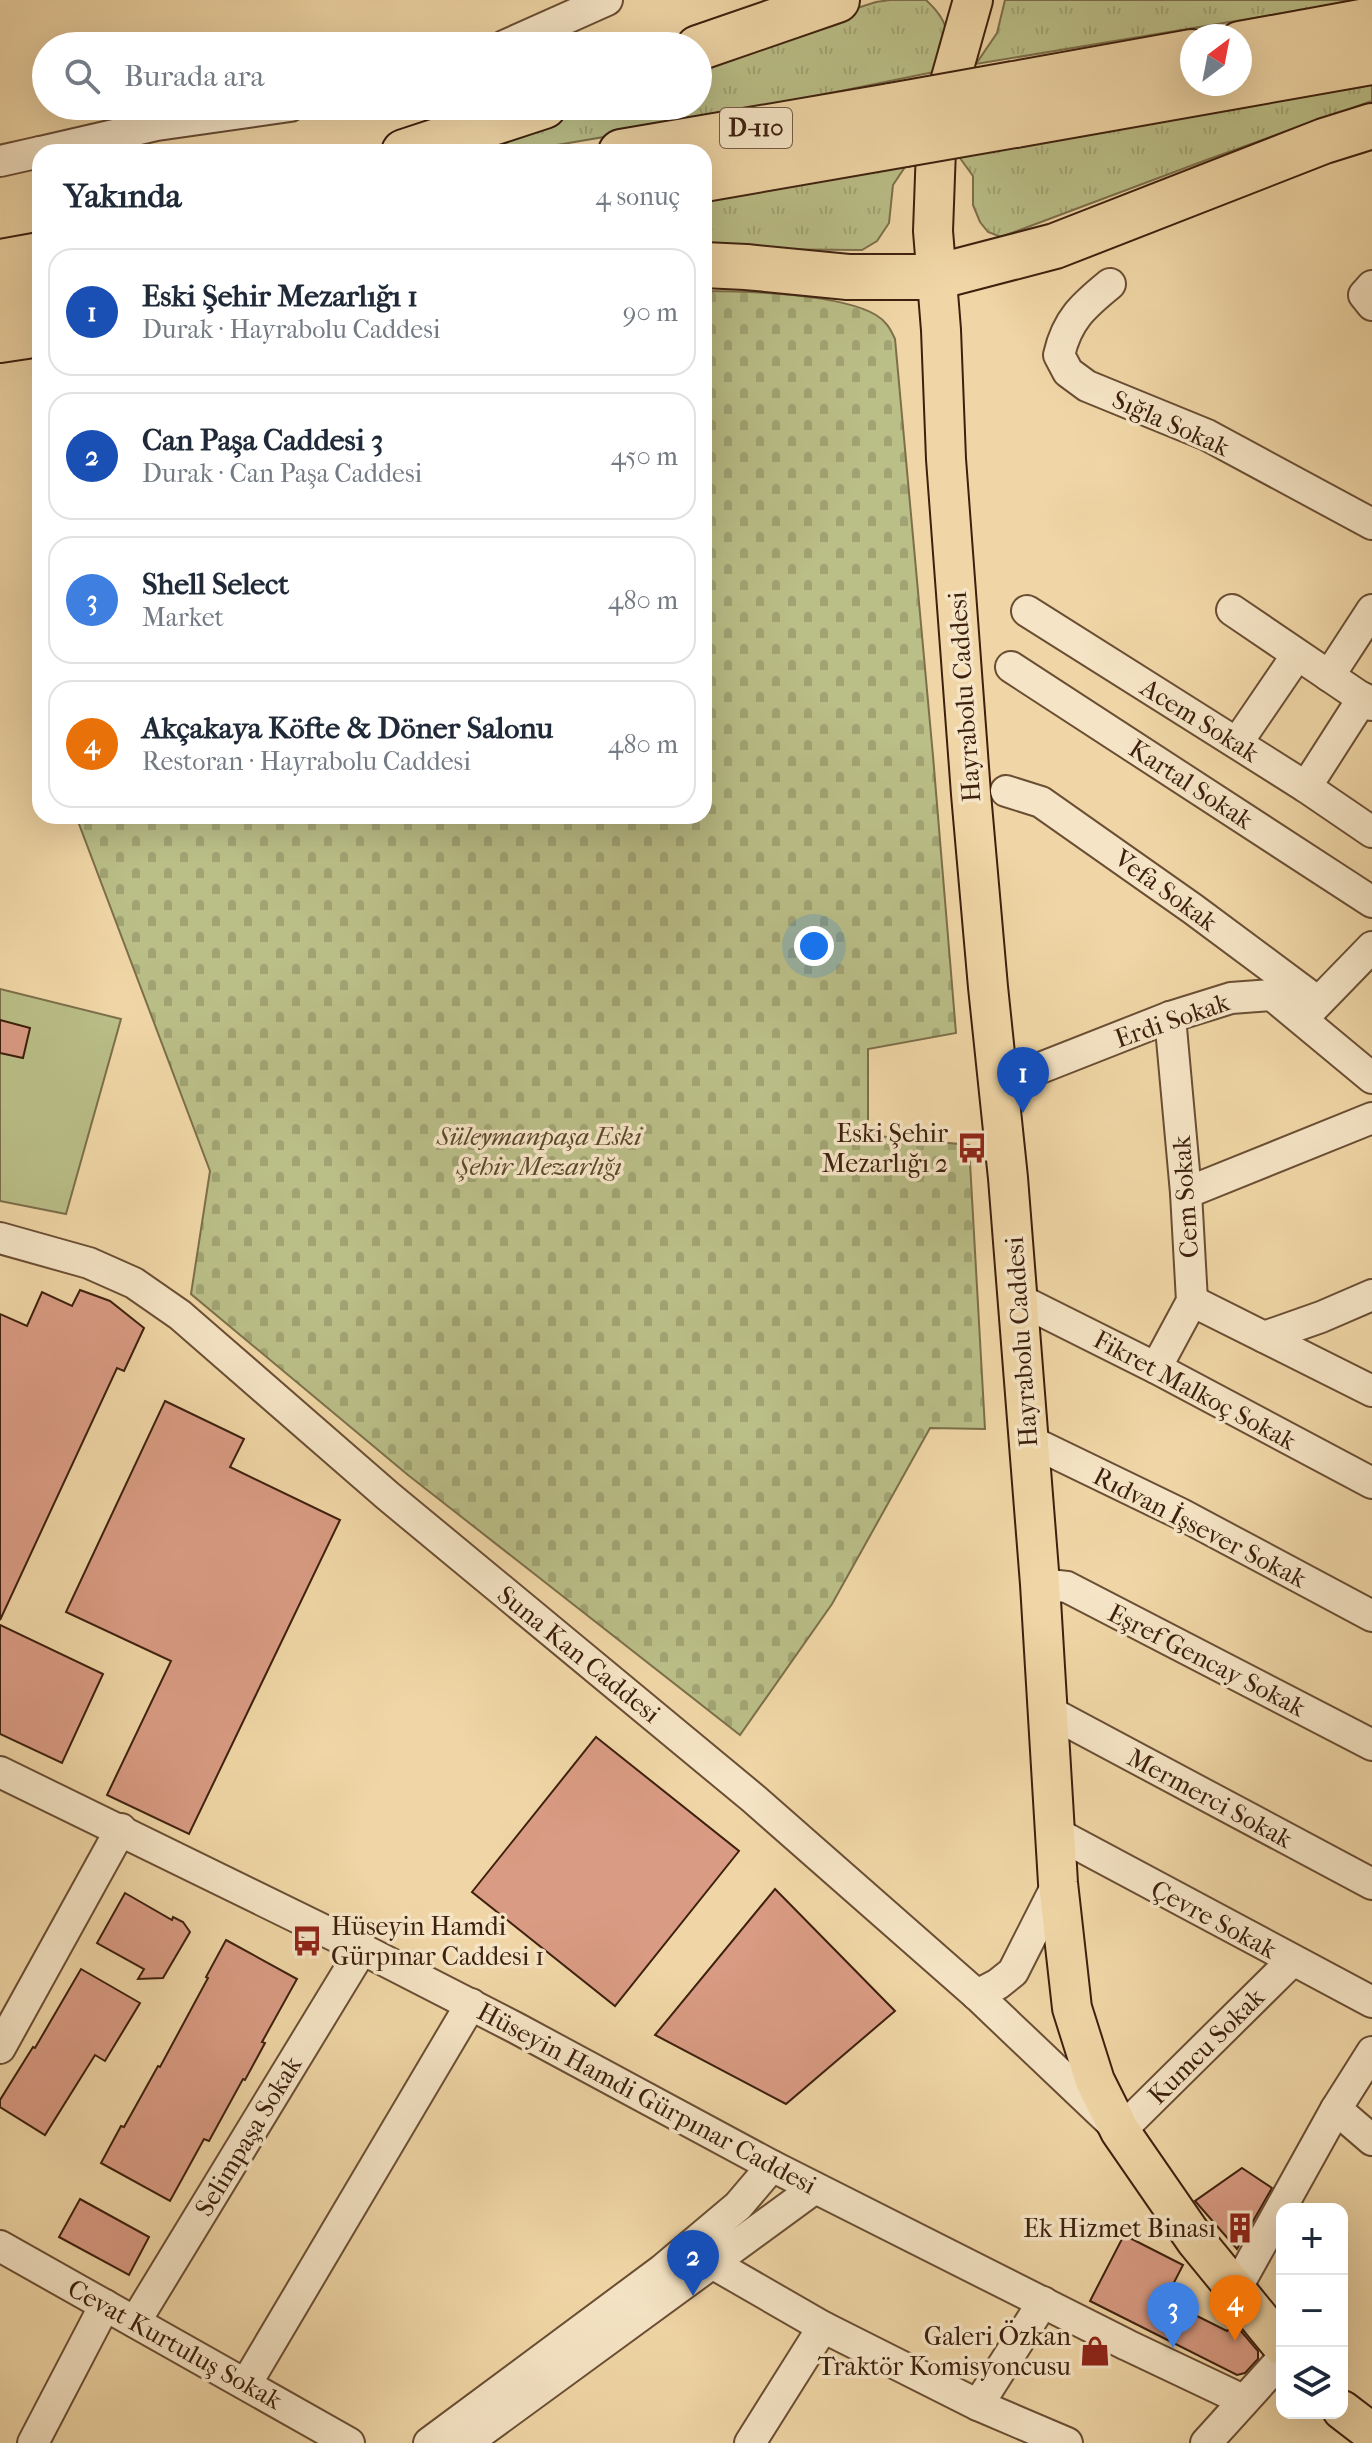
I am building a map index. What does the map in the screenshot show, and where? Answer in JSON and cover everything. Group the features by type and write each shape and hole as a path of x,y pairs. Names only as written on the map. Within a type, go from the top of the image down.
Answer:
{"highway":[{"path":"712,43 837,0"},
{"path":"1252,42 1372,20"},
{"name":"D-110","path":"1014,105 1180,56"},
{"name":"D-110","path":"703,144 898,125 1014,105 1372,62"},
{"path":"428,144 501,120"},
{"name":"D-110","path":"712,177 898,125"},
{"path":"712,265 848,277 936,277 1055,246 1324,141 1372,126"},
{"path":"0,262 32,256"},
{"path":"0,302 32,296"},
{"path":"0,340 32,335"}],"main road":[{"name":"Hayrabolu Caddesi","path":"973,0 942,110 936,149 933,231 971,794 1008,1178 1040,1584 1058,1883 1072,2008 1095,2081 1120,2131 1196,2241 1276,2339"},
{"path":"1348,2415 1372,2433"}],"street":[{"path":"535,32 607,0"},
{"path":"75,144 192,120"},
{"path":"0,161 32,154"},
{"name":"Sığla Sokak","path":"1110,284 1080,309 1063,338 1059,355 1068,372 1087,386 1207,435 1372,524"},
{"path":"1372,286 1364,295 1372,305"},
{"path":"1232,610 1367,702 1306,787"},
{"path":"1329,676 1372,610"},
{"name":"Acem Sokak","path":"1027,611 1372,832"},
{"path":"1237,743 1297,655"},
{"name":"Kartal Sokak","path":"1011,667 1372,902"},
{"name":"Vefa Sokak","path":"1006,791 1041,802 1193,909 1310,1011"},
{"path":"1310,1011 1372,947"},
{"name":"Erdi Sokak","path":"997,1085 1170,1017 1231,998 1272,995 1310,1011 1372,1078"},
{"name":"Cem Sokak","path":"1170,1017 1192,1301"},
{"path":"1186,1193 1372,1118"},
{"name":"Suna Kan Caddesi","path":"0,1238 89,1263 134,1283 180,1315 388,1496 754,1799 977,1995 1120,2131"},
{"path":"1264,1337 1372,1295"},
{"name":"Fikret Malkoç Sokak","path":"1018,1299 1156,1368 1372,1483"},
{"path":"1156,1368 1192,1301 1372,1391"},
{"name":"Rıdvan İşsever Sokak","path":"1028,1440 1181,1514 1372,1616"},
{"name":"Eşref Gencay Sokak","path":"1040,1584 1067,1587 1372,1745"},
{"name":"Mermerci Sokak","path":"1048,1711 1372,1884"},
{"name":"Hüseyin Hamdi Gürpınar Caddesi","path":"0,1772 471,2004 772,2166 1243,2400"},
{"path":"0,2048 121,1829"},
{"name":"Çevre Sokak","path":"1056,1833 1372,2002"},
{"path":"977,1995 1013,1972 1058,1883"},
{"name":"Selimpaşa Sokak","path":"135,2322 362,1949"},
{"name":"Kumcu Sokak","path":"1120,2131 1292,1961"},
{"path":"246,2384 471,2004"},
{"path":"1236,2289 1336,2109 1372,2052"},
{"path":"1336,2109 1372,2140"},
{"path":"429,2443 662,2270 738,2206 772,2166"},
{"path":"466,2443 815,2188"},
{"name":"Cevat Kurtuluş Sokak","path":"0,2246 349,2443"},
{"path":"712,2263 823,2327 978,2405 1067,2443"},
{"path":"978,2405 1043,2302"},
{"path":"33,2443 105,2305"},
{"path":"750,2443 823,2327"},
{"path":"1206,2443 1276,2365"}],"green space":[{"path":"926,0 935,9 946,32 939,71 712,117 712,55 876,2"},
{"path":"1005,0 1363,0 1218,24 1180,24 1180,30 976,64 997,33"},
{"path":"1372,76 1372,101 1001,237 988,232 980,222 973,205 973,176 957,154"},
{"path":"532,120 699,120 563,144 462,144"},
{"path":"909,161 893,185 889,223 877,241 862,250 712,249 712,195"},
{"name":"Süleymanpaşa Eski Şehir Mezarlığı","path":"712,291 817,298 860,308 879,317 895,339 956,1033 868,1049 868,1135 969,1145 985,1429 930,1428 832,1604 740,1735 408,1475 191,1294 210,1171 79,824 712,824"},
{"path":"0,989 121,1019 66,1214 0,1201"}],"building":[{"path":"0,1020 30,1028 23,1058 0,1053"},
{"path":"80,1290 110,1301 144,1328 124,1371 117,1368 0,1620 0,1314 27,1326 42,1292 72,1306"},
{"path":"165,1401 244,1439 230,1467 340,1520 189,1834 107,1795 171,1661 66,1612"},
{"path":"0,1625 103,1674 62,1763 0,1734"},
{"path":"596,1737 739,1851 615,2006 472,1892"},
{"path":"775,1889 895,2011 786,2104 655,2035"},
{"path":"125,1893 172,1920 173,1917 183,1922 190,1932 163,1978 138,1979 144,1969 97,1943"},
{"path":"226,1940 297,1979 245,2080 209,2141 204,2139 170,2201 101,2163 160,2067"},
{"path":"81,1969 140,2003 105,2061 95,2055 45,2135 0,2107 0,2100 35,2048"},
{"name":"Ek Hizmet Binası","path":"1242,2168 1272,2188 1237,2249 1195,2201"},
{"path":"80,2199 149,2237 129,2275 59,2237"},
{"path":"1124,2235 1183,2265 1165,2300 1227,2331 1235,2324 1258,2351 1258,2359 1245,2373 1237,2375 1090,2301"}],"place":[{"name":"Eski Şehir Mezarlığı 1","path":"1023,1113"},
{"name":"Eski Şehir Mezarlığı 2","path":"972,1148"},
{"name":"Hüseyin Hamdi Gürpınar Caddesi 1","path":"307,1941"},
{"name":"Ek Hizmet Binası","path":"1240,2228"},
{"name":"Can Paşa Caddesi 3","path":"693,2296"},
{"name":"Akçakaya Köfte & Döner Salonu","path":"1235,2341"},
{"name":"Shell Select","path":"1173,2348"},
{"name":"Galeri Özkan Traktör Komisyoncusu","path":"1095,2351"}]}
